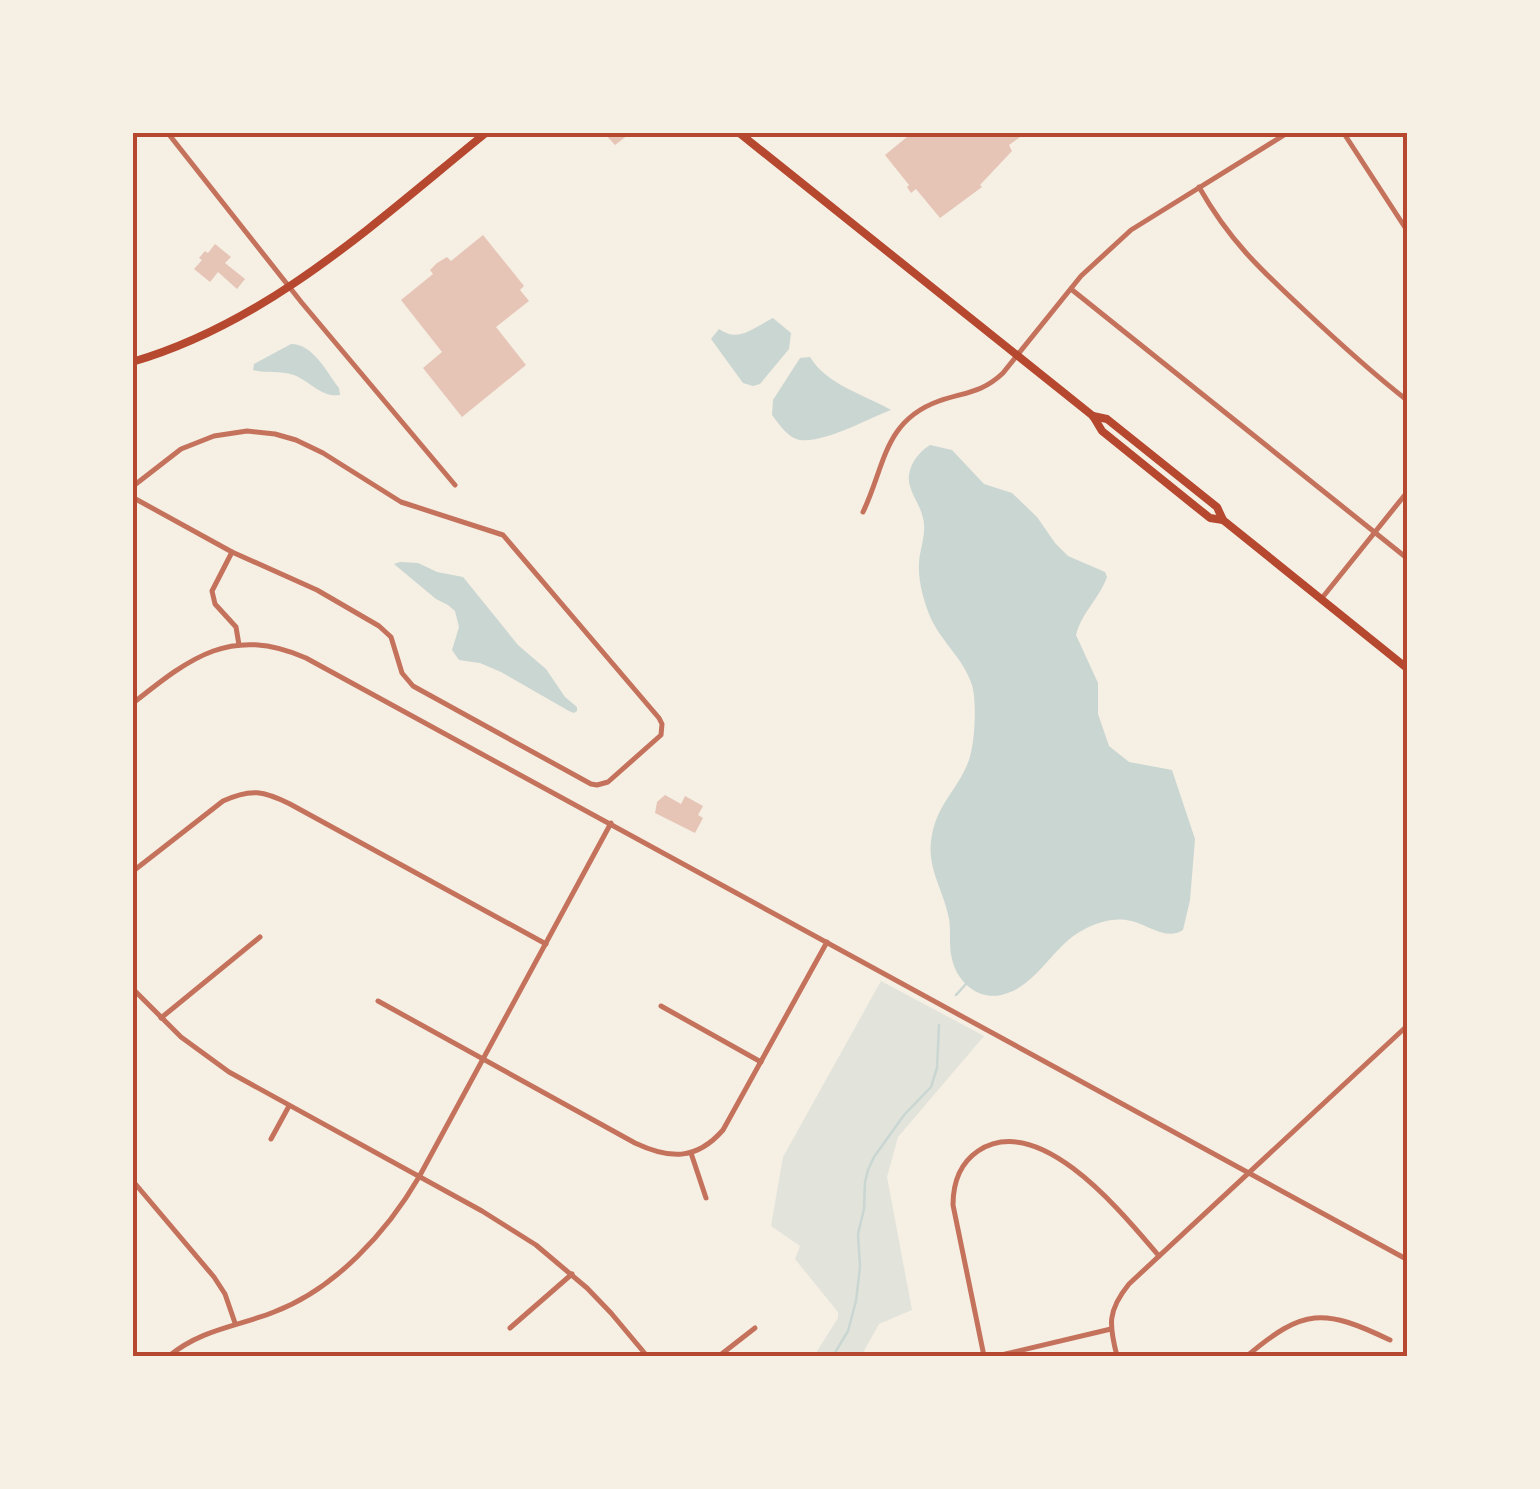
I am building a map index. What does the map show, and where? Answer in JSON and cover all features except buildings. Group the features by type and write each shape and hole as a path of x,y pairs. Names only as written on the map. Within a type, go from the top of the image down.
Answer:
{"main road":[{"path":"132,362 222,327 290,287 488,132"},
{"path":"738,132 1094,416 1107,419 1217,507 1222,520 1408,669"}],"street":[{"path":"167,132 455,485"},
{"path":"863,512 882,457 904,423 930,404 988,386 1100,257 1130,230 1290,132"},
{"path":"1343,132 1408,232"},
{"path":"1198,187 1224,228 1254,263 1347,351 1408,401"},
{"path":"1071,289 1408,559"},
{"path":"132,487 198,441 229,432 265,432 314,448 401,502 494,531 510,541 658,718 663,730 658,740 608,782 592,784 413,686 402,673 391,637 379,626 317,590 232,552 132,497"},
{"path":"1321,598 1408,491"},
{"path":"232,552 212,592 216,604 236,626 239,645"},
{"path":"132,704 182,665 210,651 239,645 278,648 306,658 1408,1260"},
{"path":"132,872 223,801 258,792 290,804 546,944"},
{"path":"168,1356 205,1333 286,1308 321,1286 382,1231 419,1177 611,824"},
{"path":"161,1018 260,938"},
{"path":"378,1001 653,1152 690,1153 709,1144 723,1130 827,942"},
{"path":"132,988 191,1044 229,1072 536,1246 611,1312 647,1356"},
{"path":"661,1006 761,1062"},
{"path":"1117,1356 1110,1318 1120,1295 1408,1025"},
{"path":"270,1139 289,1106"},
{"path":"984,1356 953,1206 956,1178 963,1165 982,1149 1016,1141 1072,1168 1101,1192 1159,1256"},
{"path":"690,1153 706,1198"},
{"path":"132,1180 221,1286 235,1323"},
{"path":"510,1328 572,1274"},
{"path":"1246,1356 1286,1326 1318,1318 1343,1320 1390,1340"},
{"path":"719,1356 755,1328"},
{"path":"997,1356 1110,1329"}],"shaded area":[{"path":"773,318 791,333 789,349 760,384 743,383 711,339 719,329 739,334"},
{"path":"291,344 306,348 318,360 340,395 322,392 294,375 253,370 254,364"},
{"path":"810,357 836,382 891,410 828,436 794,438 772,415 773,400 800,358"},
{"path":"930,445 952,450 984,484 1012,493 1068,556 1105,572 1104,585 1076,635 1098,683 1098,714 1109,746 1129,762 1172,770 1195,839 1190,900 1183,930 1162,933 1126,920 1098,923 1072,937 1025,984 1001,995 977,992 959,975 951,954 948,914 932,861 931,841 937,817 969,760 975,712 968,675 933,623 920,582 924,524 909,475 916,458"},
{"path":"418,563 463,577 518,645 546,669 577,711 569,711 501,672 459,660 452,650 459,627 455,611 394,564"},
{"path":"881,981 984,1036 898,1137 887,1177 912,1310 879,1324 861,1356 814,1356 838,1312 795,1259 800,1246 771,1226 783,1157"}],"waterway":[{"path":"956,995 966,984"},
{"path":"833,1356 848,1331 856,1301 858,1234 868,1170 904,1115 931,1087 937,1068 939,1025"}]}
